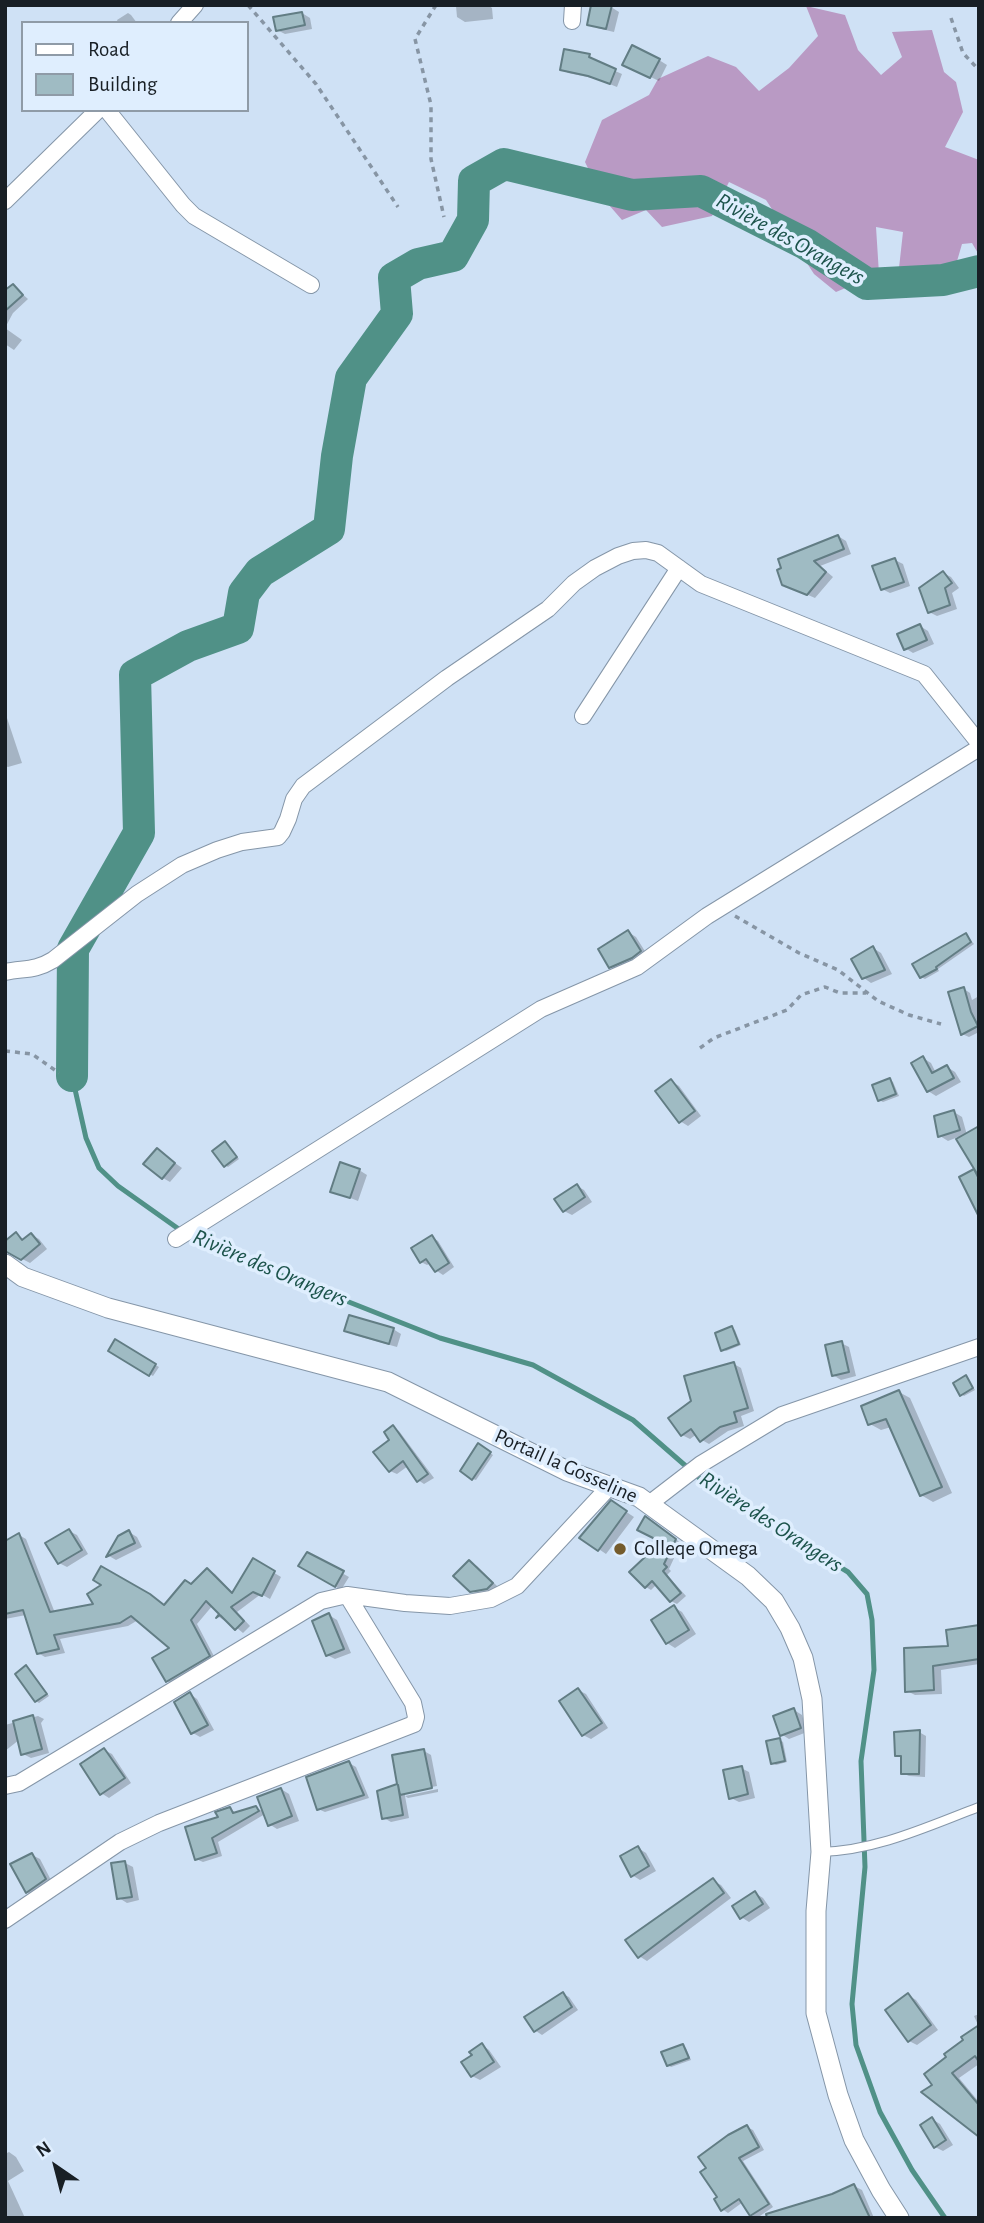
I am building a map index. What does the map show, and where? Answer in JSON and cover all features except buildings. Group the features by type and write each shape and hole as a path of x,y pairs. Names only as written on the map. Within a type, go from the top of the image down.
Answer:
{"street":[{"path":"5,201 96,112"},
{"path":"109,112 194,216 311,285"},
{"path":"5,972 31,970 53,960 137,894 182,866 242,842 278,837 288,819 294,799 303,786 447,678 548,609 574,583 618,556 633,551 658,553 701,584 924,674 979,743"},
{"path":"583,716 679,568"},
{"path":"176,1239 541,1009 637,967 707,916 979,748"},
{"name":"Portail la Gosseline","path":"5,1264 23,1277 108,1308 388,1382 567,1471 639,1497 748,1576 774,1601 803,1658 812,1699 821,1852 816,1911 816,2013 838,2095 854,2140 899,2218"},
{"path":"649,1504 701,1464 782,1415 979,1347"},
{"path":"5,1786 19,1783 321,1601 347,1595 450,1606 491,1599 517,1586 610,1486"},
{"path":"5,1920 120,1842 159,1822 414,1724 416,1717 413,1703 347,1595"}],"lane":[{"path":"821,1852 848,1851 892,1840 979,1807"}],"path":[{"path":"248,5 316,84 398,207"},
{"path":"436,5 415,39 432,105 431,159 444,217"},
{"path":"951,18 962,53 979,70"},
{"path":"707,916 726,911 799,953 838,971 878,1001 909,1015 941,1024"},
{"path":"700,1048 715,1038 787,1010 801,995 825,987 840,993 868,993"},
{"path":"5,1051 32,1054 59,1073"}],"shaded area":[{"path":"806,6 845,15 858,50 881,75 902,57 892,32 932,30 944,72 956,82 963,112 945,147 979,160 979,255 972,243 962,244 955,268 926,277 899,268 903,232 876,227 879,274 836,292 814,274 766,200 729,182 712,216 662,227 646,210 622,220 602,197 585,162 602,120 649,95 658,79 708,56 736,67 759,91 789,68 818,36"}],"waterway":[{"name":"Rivière des Orangers","path":"72,1076 73,949 139,833 135,675 188,646 238,628 244,593 260,572 329,529 337,456 351,378 397,314 394,278 418,264 453,256 473,220 474,181 504,164 632,195 701,191 806,244 867,284 943,280 979,271"},
{"name":"Rivière des Orangers","path":"72,1076 86,1138 99,1168 118,1186 197,1242 440,1338 533,1365 633,1420 711,1488 848,1572 867,1594 872,1620 874,1670 861,1761 865,1867 852,2004 856,2045 880,2112 912,2170 945,2218"}],"place":[{"name":"Colleqe Omega","path":"620,1549"}]}
